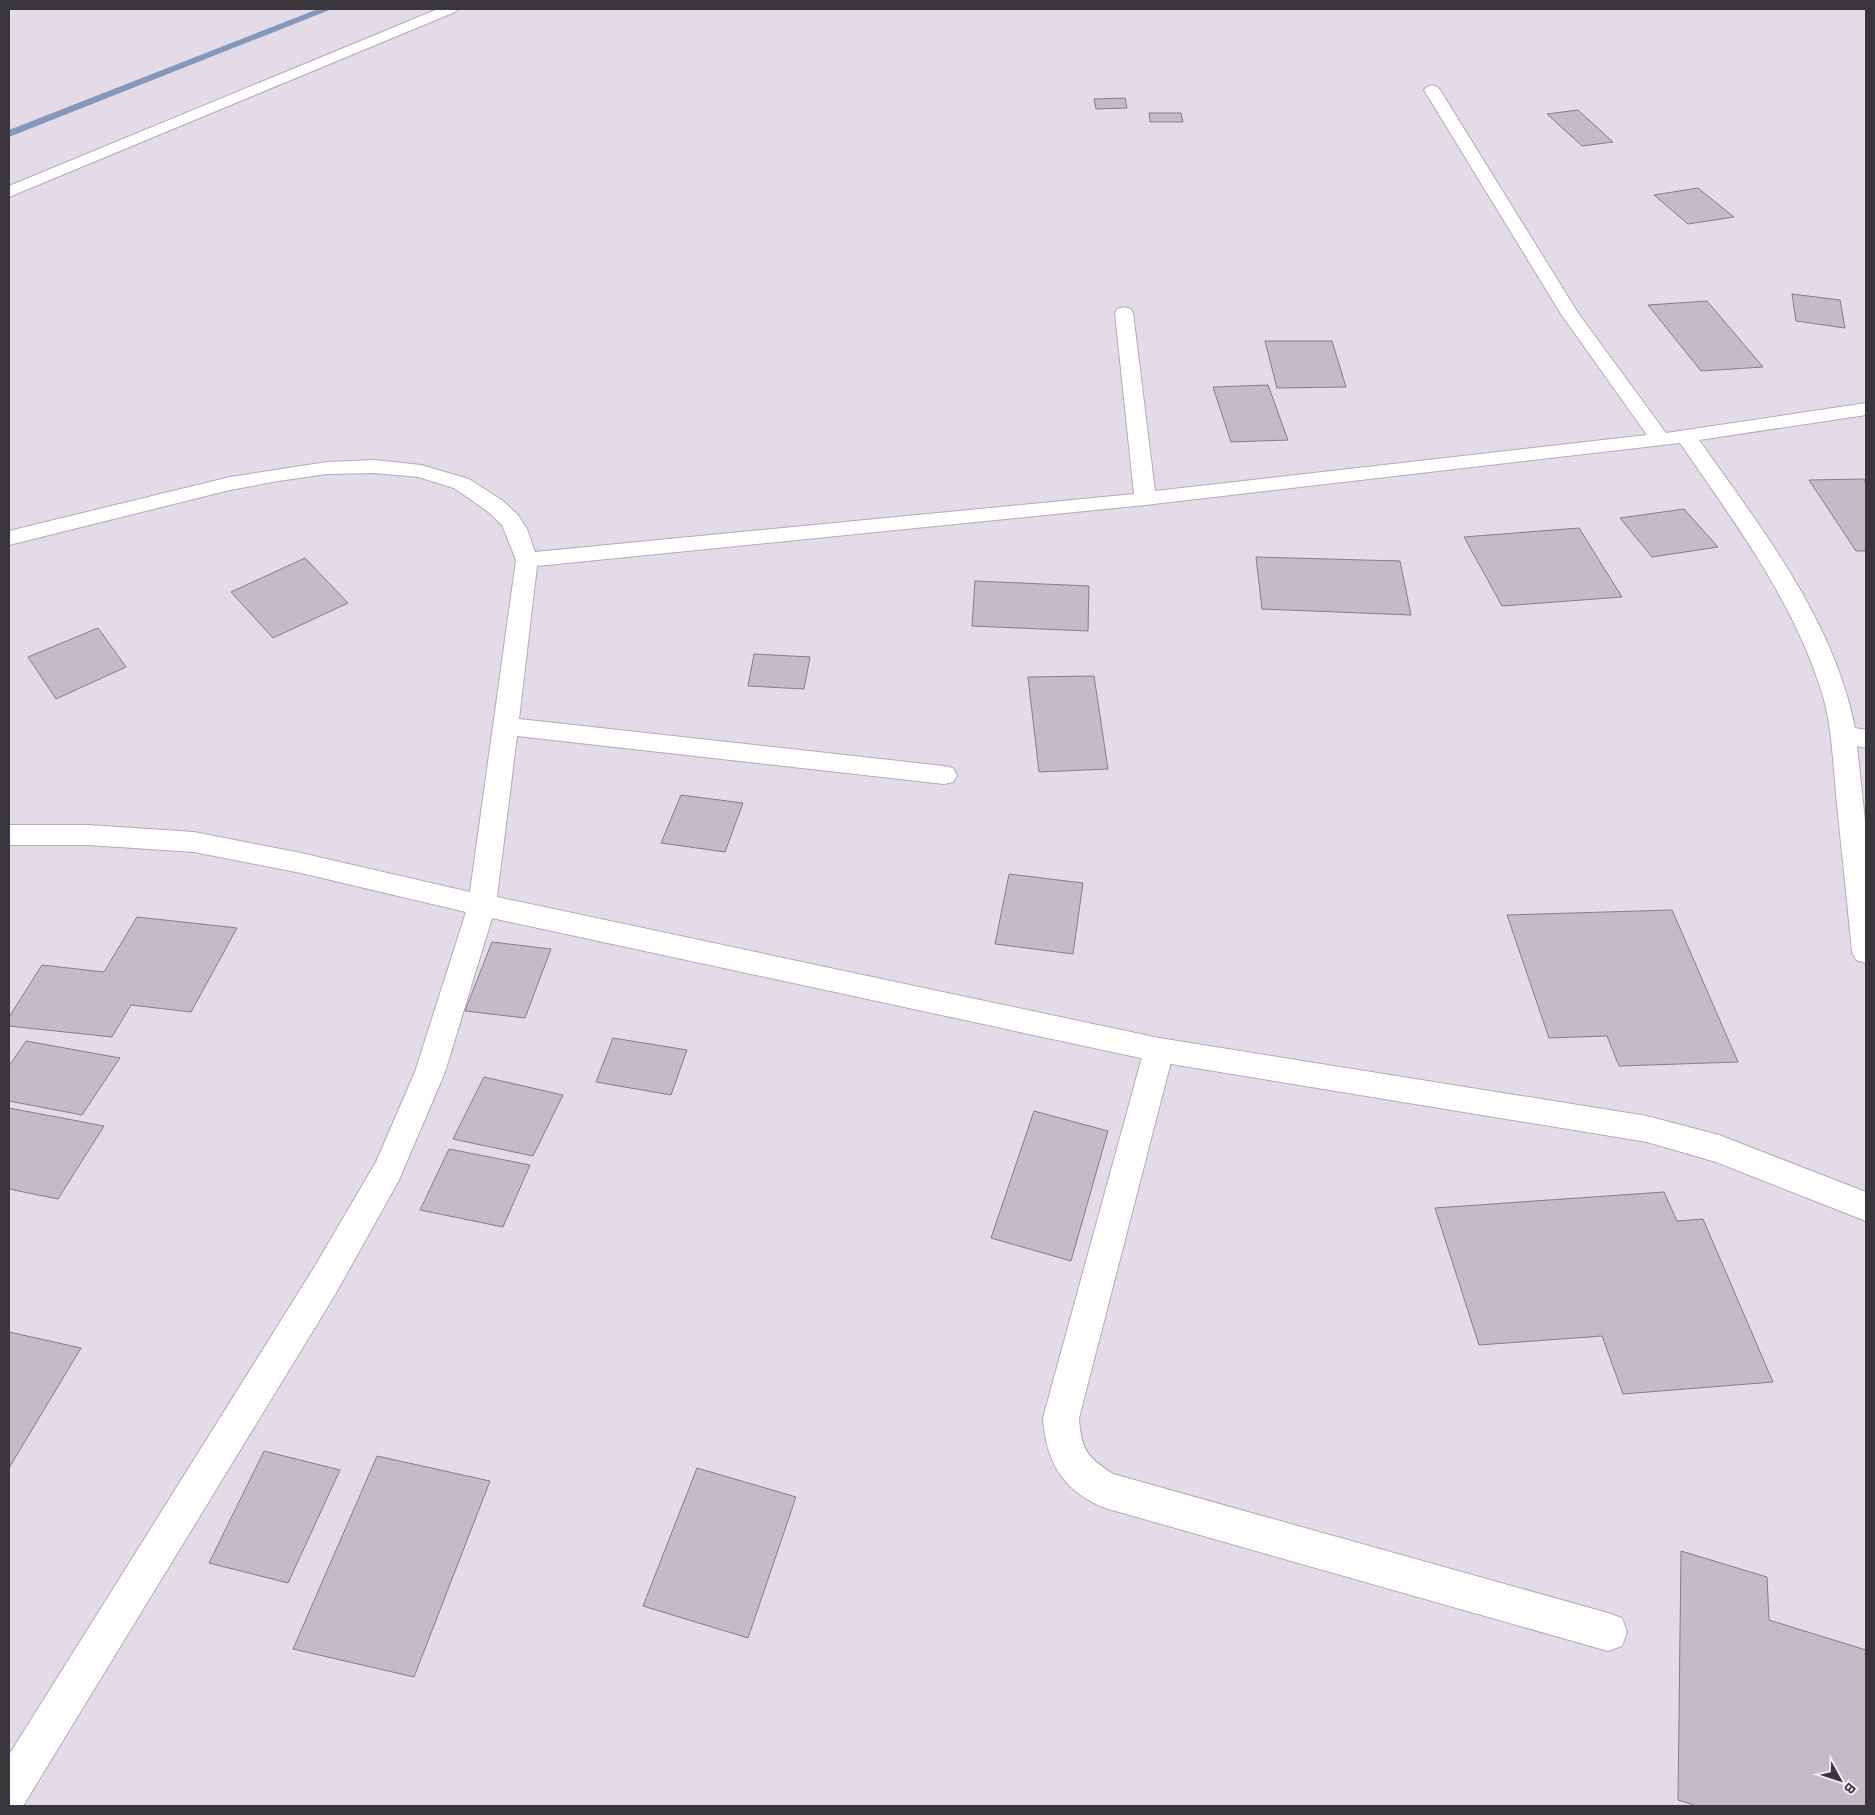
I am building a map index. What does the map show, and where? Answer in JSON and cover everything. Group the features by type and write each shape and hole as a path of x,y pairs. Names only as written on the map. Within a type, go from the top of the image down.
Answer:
{"street":[{"path":"9,192 450,9"},
{"path":"1432,90 1570,314 1661,440"},
{"path":"1124,313 1145,499"},
{"path":"527,560 1145,499 1661,440 1866,409"},
{"path":"1685,436 1754,534 1784,583 1813,637 1834,691 1855,737 1866,952"},
{"path":"9,538 236,481 296,472 352,467 400,468 440,476 483,495 513,523 527,560 482,905 460,984 430,1072 388,1170 324,1282 9,1792"},
{"path":"505,726 944,775"},
{"path":"9,836 88,835 194,842 302,863 482,905 1159,1050 1647,1129 1719,1149 1866,1207"},
{"path":"1159,1050 1061,1418 1061,1440 1070,1460 1084,1476 1105,1490 1608,1632"}],"building":[{"path":"1125,98 1127,108 1096,109 1094,99"},
{"path":"1578,110 1613,142 1582,146 1547,114"},
{"path":"1149,113 1181,113 1183,122 1150,122"},
{"path":"1698,188 1734,217 1688,224 1654,195"},
{"path":"1792,294 1840,300 1845,328 1796,321"},
{"path":"1707,301 1763,367 1701,371 1648,305"},
{"path":"1265,341 1332,341 1346,387 1277,388"},
{"path":"1268,385 1288,440 1231,442 1213,387"},
{"path":"1864,479 1866,483 1866,551 1856,551 1809,480"},
{"path":"1684,509 1718,547 1652,557 1620,518"},
{"path":"1579,528 1622,597 1502,606 1464,537"},
{"path":"1256,557 1400,561 1411,615 1262,609"},
{"path":"305,558 348,603 273,638 231,592"},
{"path":"975,581 1089,586 1088,631 972,626"},
{"path":"98,628 126,667 56,699 28,657"},
{"path":"754,654 810,657 804,689 748,686"},
{"path":"1094,676 1108,769 1039,772 1028,677"},
{"path":"681,795 743,803 725,852 661,843"},
{"path":"1009,874 1083,883 1073,954 995,944"},
{"path":"1672,910 1738,1062 1619,1066 1607,1036 1549,1038 1507,915"},
{"path":"137,917 237,928 191,1012 131,1005 112,1037 9,1026 9,1017 42,965 104,972"},
{"path":"492,942 551,949 525,1018 465,1011"},
{"path":"613,1038 687,1050 671,1095 596,1082"},
{"path":"26,1041 120,1058 82,1115 9,1101 9,1066"},
{"path":"484,1077 563,1095 533,1156 453,1139"},
{"path":"9,1108 104,1126 58,1199 9,1189"},
{"path":"1034,1111 1108,1131 1071,1261 991,1238"},
{"path":"449,1149 530,1165 503,1227 420,1210"},
{"path":"1664,1192 1677,1221 1703,1219 1773,1382 1623,1394 1602,1336 1479,1345 1435,1208"},
{"path":"9,1332 81,1348 9,1468"},
{"path":"264,1451 340,1470 288,1583 209,1563"},
{"path":"377,1456 490,1481 414,1677 293,1649"},
{"path":"697,1468 796,1497 748,1638 643,1606"},
{"path":"1681,1551 1767,1577 1769,1620 1866,1650 1866,1806 1697,1806 1678,1800"}],"waterway":[{"path":"9,134 327,9"}]}
